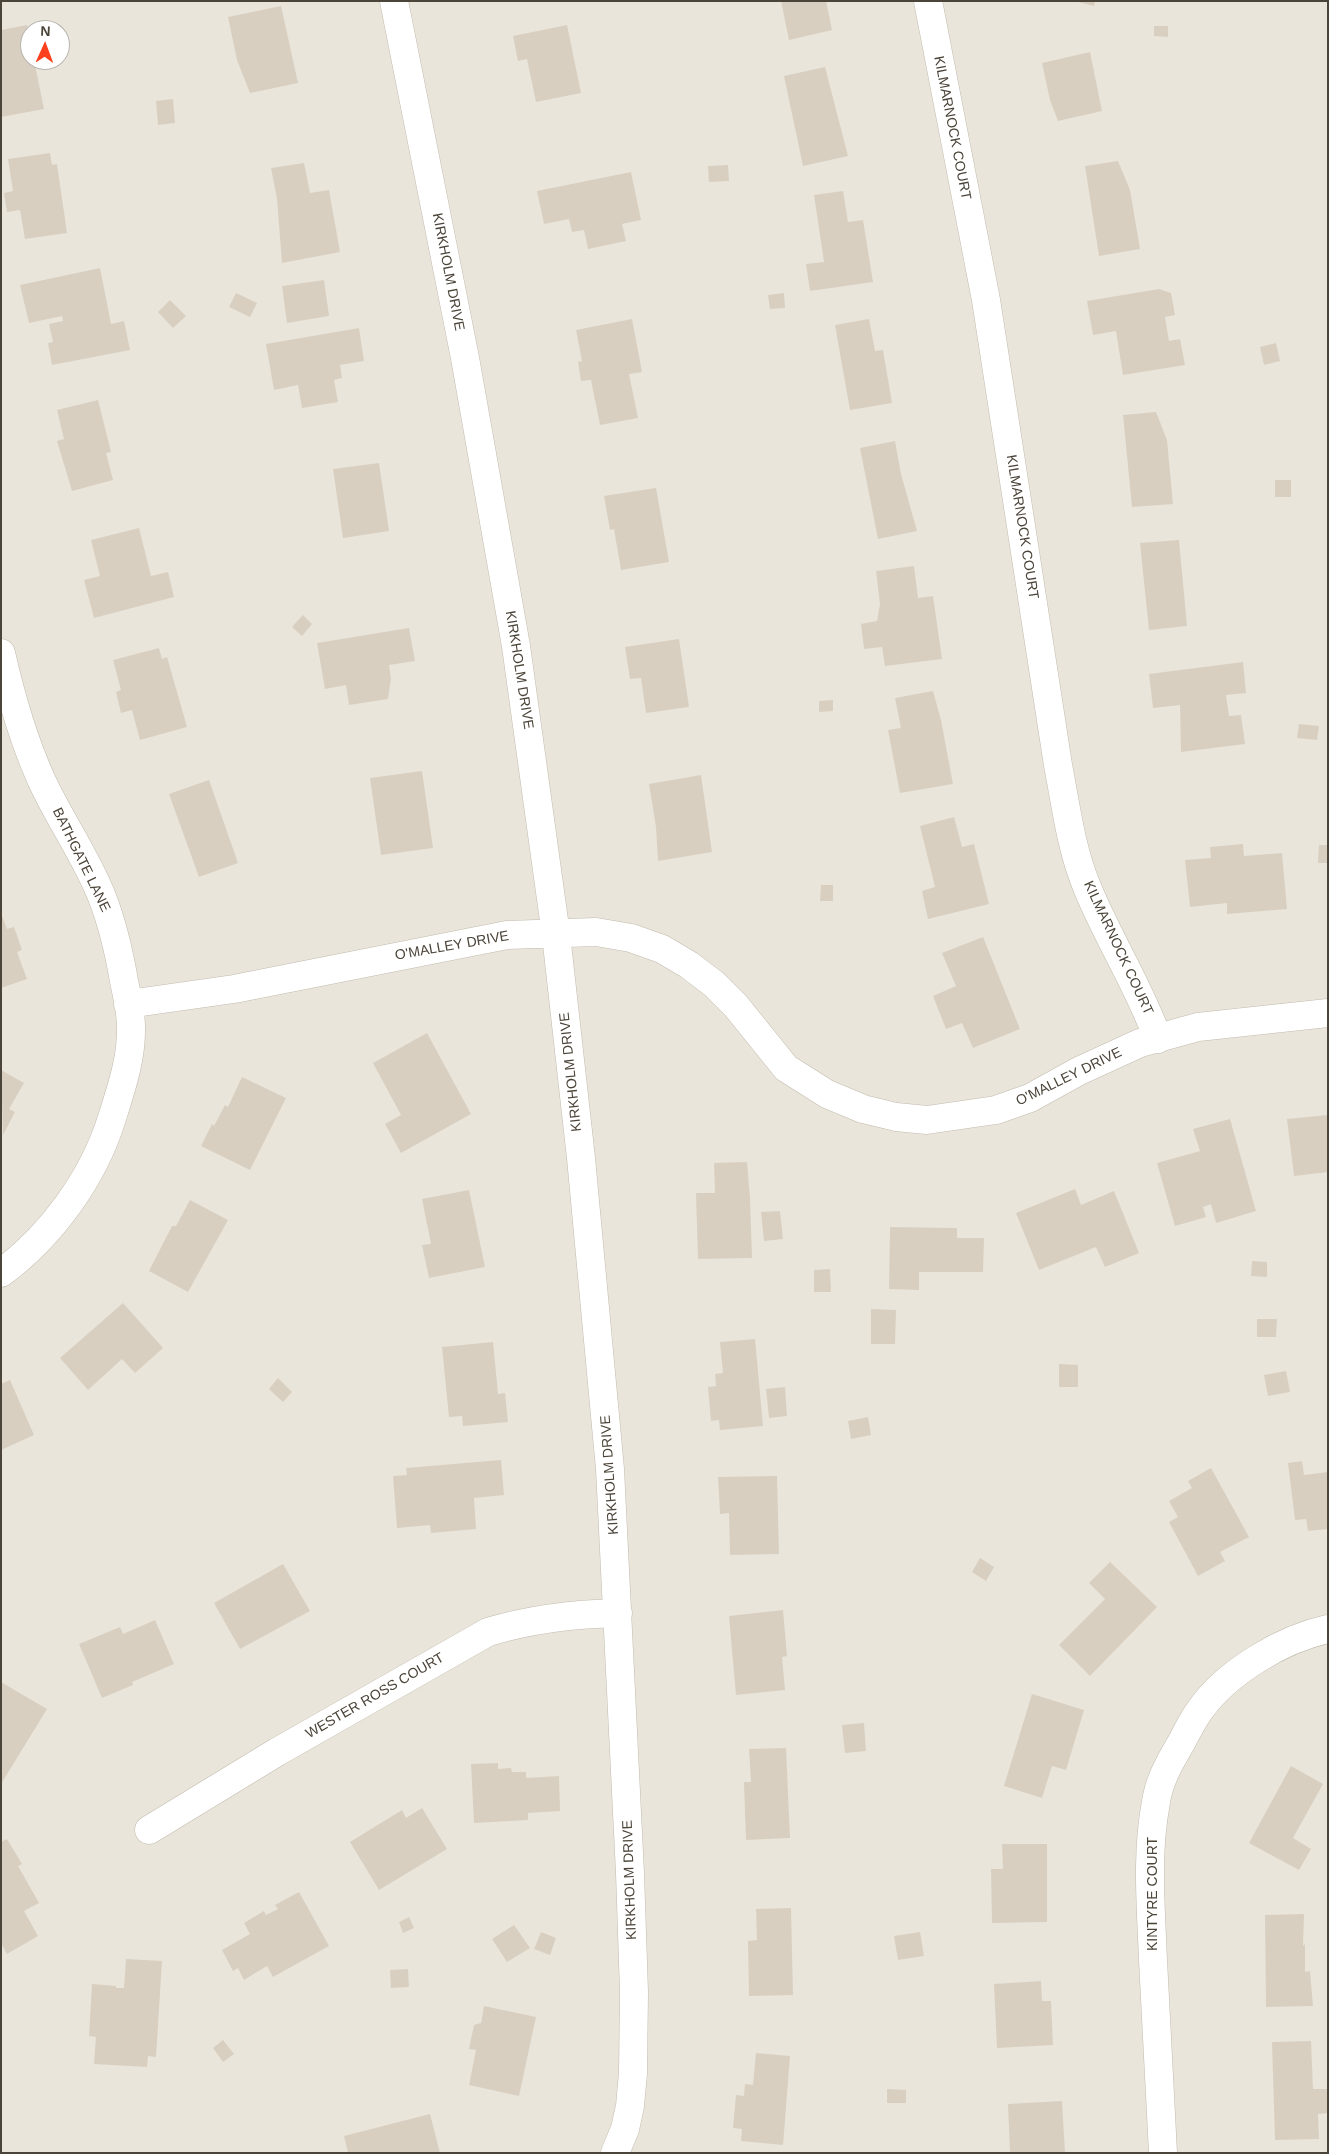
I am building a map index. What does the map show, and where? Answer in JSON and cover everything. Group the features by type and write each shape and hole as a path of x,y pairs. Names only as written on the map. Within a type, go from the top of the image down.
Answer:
{"street":[{"name":"KIRKHOLM DRIVE","path":"394,1 465,358 514,637 556,935 581,1158 609,1449 634,1992 630,2106 625,2129 615,2153"},
{"name":"KILMARNOCK COURT","path":"928,1 986,300 1058,765 1072,837 1086,885 1105,928 1147,1008 1158,1039"},
{"name":"BATHGATE LANE","path":"1,653 23,734 42,781 101,895 116,936 131,1026 126,1072 109,1128 98,1154 81,1185 57,1219 23,1257 1,1273"},
{"name":"O'MALLEY DRIVE","path":"128,1004 234,989 506,935 556,935 596,932 631,938 662,949 689,965 714,984 736,1006 786,1068 827,1094 863,1109 896,1117 927,1120 996,1110 1030,1098 1140,1043 1198,1028 1328,1013"},
{"name":"WESTER ROSS COURT","path":"149,1830 286,1747 488,1632 516,1624 550,1618 618,1613"},
{"name":"KINTYRE COURT","path":"1163,2153 1150,1891 1151,1840 1156,1801 1166,1769 1200,1710 1222,1686 1255,1661 1282,1644 1328,1628"}],"shaded area":[{"path":"1,1 1328,1 1328,2153 1,2153"}],"building":[{"path":"781,1 826,1 832,30 789,40"},
{"path":"1074,1 1095,1 1094,6"},
{"path":"281,6 298,83 250,93 237,60 228,17"},
{"path":"567,25 581,93 536,102 527,59 518,61 513,36"},
{"path":"20,26 20,70 36,70 44,109 1,117 1,30"},
{"path":"1154,26 1168,26 1168,37 1154,36"},
{"path":"1090,52 1102,111 1058,121 1050,100 1042,63"},
{"path":"825,67 848,156 803,166 784,76"},
{"path":"173,99 175,123 158,125 156,101"},
{"path":"50,153 52,165 57,164 67,233 25,239 20,210 7,212 4,193 13,191 8,159"},
{"path":"1118,161 1130,190 1140,249 1099,256 1085,166"},
{"path":"304,163 310,193 329,190 340,252 282,263 277,199 271,168"},
{"path":"728,165 729,181 709,182 708,166"},
{"path":"631,172 641,220 622,224 626,241 588,249 584,230 572,232 569,219 544,224 537,191"},
{"path":"843,191 848,222 863,220 873,282 810,291 806,264 824,262 814,195"},
{"path":"100,268 111,324 124,321 130,350 52,365 48,343 53,342 49,324 63,321 62,316 29,323 20,285"},
{"path":"324,280 329,316 287,323 282,286"},
{"path":"1159,289 1171,293 1175,315 1165,317 1169,341 1180,339 1185,365 1123,375 1116,331 1093,335 1087,301"},
{"path":"236,293 257,303 250,317 229,307"},
{"path":"784,293 785,308 770,309 768,295"},
{"path":"170,300 186,316 173,328 158,312"},
{"path":"632,319 642,372 629,374 638,418 600,425 591,380 581,381 578,362 582,361 576,330"},
{"path":"869,319 875,351 883,350 892,403 850,410 835,325"},
{"path":"359,328 364,361 340,365 342,378 334,380 338,402 302,408 298,385 274,390 266,344"},
{"path":"1276,343 1280,361 1264,365 1260,347"},
{"path":"98,400 111,452 106,453 113,480 72,491 57,441 64,439 57,410"},
{"path":"1156,412 1167,440 1173,504 1132,507 1123,415"},
{"path":"895,441 901,474 917,531 878,539 860,448"},
{"path":"379,463 389,531 343,538 333,469"},
{"path":"1275,480 1291,480 1291,497 1275,497"},
{"path":"656,488 669,562 621,570 614,529 610,530 604,496"},
{"path":"139,528 151,576 168,572 174,597 94,618 84,580 100,576 91,540"},
{"path":"1179,540 1187,626 1149,630 1140,543"},
{"path":"914,566 918,598 933,596 942,659 885,666 882,647 864,649 861,624 877,621 880,604 876,571"},
{"path":"303,615 312,624 302,636 292,627"},
{"path":"409,628 415,661 389,665 391,678 388,699 349,705 346,685 325,689 317,643"},
{"path":"679,639 689,707 646,713 641,678 630,679 625,647"},
{"path":"159,648 162,659 167,657 187,727 140,740 132,710 121,713 116,692 121,690 113,660"},
{"path":"1243,662 1246,693 1226,695 1229,716 1241,715 1245,744 1181,752 1180,705 1153,708 1149,674"},
{"path":"933,691 941,720 953,784 900,793 888,730 901,728 895,698"},
{"path":"833,700 833,711 819,712 819,701"},
{"path":"1299,724 1319,726 1317,740 1297,738"},
{"path":"422,771 433,848 381,855 370,778"},
{"path":"701,775 712,852 658,861 656,827 649,784"},
{"path":"209,780 238,863 199,877 169,794"},
{"path":"954,817 962,847 974,844 989,904 928,919 922,891 935,887 920,826"},
{"path":"1243,844 1244,856 1282,853 1287,909 1227,914 1227,903 1190,907 1185,860 1211,858 1210,847"},
{"path":"1319,845 1328,845 1328,863 1318,863"},
{"path":"821,885 833,885 833,901 820,901"},
{"path":"1,913 7,929 14,927 22,950 17,952 27,979 1,988"},
{"path":"983,937 1020,1029 973,1048 962,1023 946,1029 933,996 956,986 942,953"},
{"path":"427,1033 471,1114 401,1153 385,1124 401,1115 373,1063"},
{"path":"1,1070 24,1083 9,1109 15,1112 3,1135"},
{"path":"242,1077 286,1098 250,1170 201,1146 212,1124 214,1126 225,1105 228,1107"},
{"path":"1328,1115 1328,1172 1294,1176 1287,1119"},
{"path":"1230,1119 1256,1211 1216,1223 1211,1204 1203,1207 1206,1217 1175,1226 1157,1163 1200,1151 1193,1129"},
{"path":"747,1162 752,1258 698,1259 696,1193 715,1193 714,1163"},
{"path":"1075,1189 1081,1205 1114,1191 1139,1253 1105,1267 1096,1247 1039,1270 1016,1213"},
{"path":"469,1190 485,1267 429,1278 422,1245 431,1244 422,1199"},
{"path":"190,1200 228,1220 188,1292 149,1271 172,1226 176,1226"},
{"path":"780,1211 783,1239 764,1241 761,1212"},
{"path":"890,1227 957,1228 957,1238 984,1238 983,1272 919,1272 919,1290 889,1289"},
{"path":"1252,1261 1267,1262 1267,1277 1251,1276"},
{"path":"830,1269 831,1292 814,1292 814,1270"},
{"path":"123,1303 163,1348 135,1373 122,1359 88,1390 60,1358"},
{"path":"871,1309 896,1310 895,1344 871,1344"},
{"path":"1257,1319 1277,1319 1276,1337 1257,1337"},
{"path":"755,1339 763,1426 720,1430 719,1420 711,1421 708,1387 716,1386 715,1374 723,1373 720,1342"},
{"path":"493,1342 498,1394 505,1393 508,1422 463,1426 462,1416 449,1417 442,1347"},
{"path":"1059,1364 1078,1365 1078,1387 1059,1387"},
{"path":"1286,1371 1290,1392 1268,1396 1264,1375"},
{"path":"278,1378 292,1392 283,1402 269,1389"},
{"path":"10,1380 34,1435 1,1450 1,1384"},
{"path":"785,1387 787,1416 769,1418 766,1389"},
{"path":"868,1417 871,1435 851,1439 848,1421"},
{"path":"501,1460 504,1495 474,1498 476,1529 431,1533 430,1525 397,1528 393,1476 407,1475 406,1468"},
{"path":"1302,1461 1304,1475 1328,1472 1328,1529 1308,1531 1306,1519 1295,1520 1288,1463"},
{"path":"1211,1468 1249,1537 1220,1552 1225,1561 1198,1576 1169,1522 1178,1517 1169,1501 1192,1488 1188,1481"},
{"path":"777,1476 779,1554 730,1555 729,1513 720,1514 718,1477"},
{"path":"980,1558 994,1567 986,1581 972,1572"},
{"path":"1110,1562 1157,1607 1090,1676 1059,1645 1105,1599 1089,1583"},
{"path":"283,1564 310,1611 240,1649 214,1603"},
{"path":"783,1610 787,1656 782,1657 785,1690 736,1695 729,1616"},
{"path":"155,1620 174,1664 132,1682 133,1685 102,1698 79,1644 120,1627 123,1634"},
{"path":"1,1682 47,1709 1,1784"},
{"path":"1032,1694 1084,1710 1066,1770 1052,1766 1042,1798 1004,1786"},
{"path":"864,1723 866,1751 845,1753 842,1725"},
{"path":"786,1748 790,1838 746,1840 744,1782 751,1782 749,1749"},
{"path":"498,1763 498,1769 511,1768 512,1772 526,1772 526,1778 559,1776 560,1811 528,1813 528,1820 474,1823 471,1764"},
{"path":"1291,1766 1323,1784 1293,1838 1311,1849 1299,1870 1249,1843"},
{"path":"422,1808 447,1849 379,1890 350,1842 402,1810 406,1818"},
{"path":"7,1839 22,1864 18,1866 39,1903 24,1911 38,1936 7,1954 1,1943 1,1842"},
{"path":"1002,1844 1047,1844 1047,1922 992,1923 991,1869 1003,1869"},
{"path":"299,1892 329,1946 273,1977 267,1966 244,1980 238,1968 233,1971 222,1950 250,1934 244,1923 264,1911 266,1915 278,1909 275,1905"},
{"path":"791,1908 793,1995 749,1996 748,1941 757,1940 756,1909"},
{"path":"1304,1914 1303,1946 1305,1944 1305,1972 1310,1971 1313,2006 1266,2007 1265,1915"},
{"path":"409,1917 414,1928 403,1933 399,1922"},
{"path":"514,1925 530,1948 507,1962 492,1939"},
{"path":"541,1932 556,1938 550,1955 534,1949"},
{"path":"920,1932 924,1956 898,1960 894,1936"},
{"path":"126,1959 162,1961 156,2057 148,2056 147,2067 94,2064 96,2037 89,2036 92,1984 124,1988"},
{"path":"408,1969 409,1987 391,1988 390,1970"},
{"path":"1041,1981 1042,2001 1051,2001 1053,2045 997,2048 994,1984"},
{"path":"484,2006 536,2017 519,2096 469,2085 476,2050 469,2049 474,2025 481,2023"},
{"path":"223,2040 234,2054 223,2062 213,2048"},
{"path":"1311,2041 1313,2089 1328,2089 1328,2113 1318,2114 1319,2139 1275,2140 1272,2042"},
{"path":"756,2053 790,2056 783,2145 741,2141 742,2129 733,2128 736,2095 744,2096 745,2084 753,2085"},
{"path":"887,2089 906,2090 906,2103 887,2103"},
{"path":"1062,2101 1065,2153 1010,2153 1008,2104"},
{"path":"430,2114 440,2153 348,2153 344,2136"}]}
